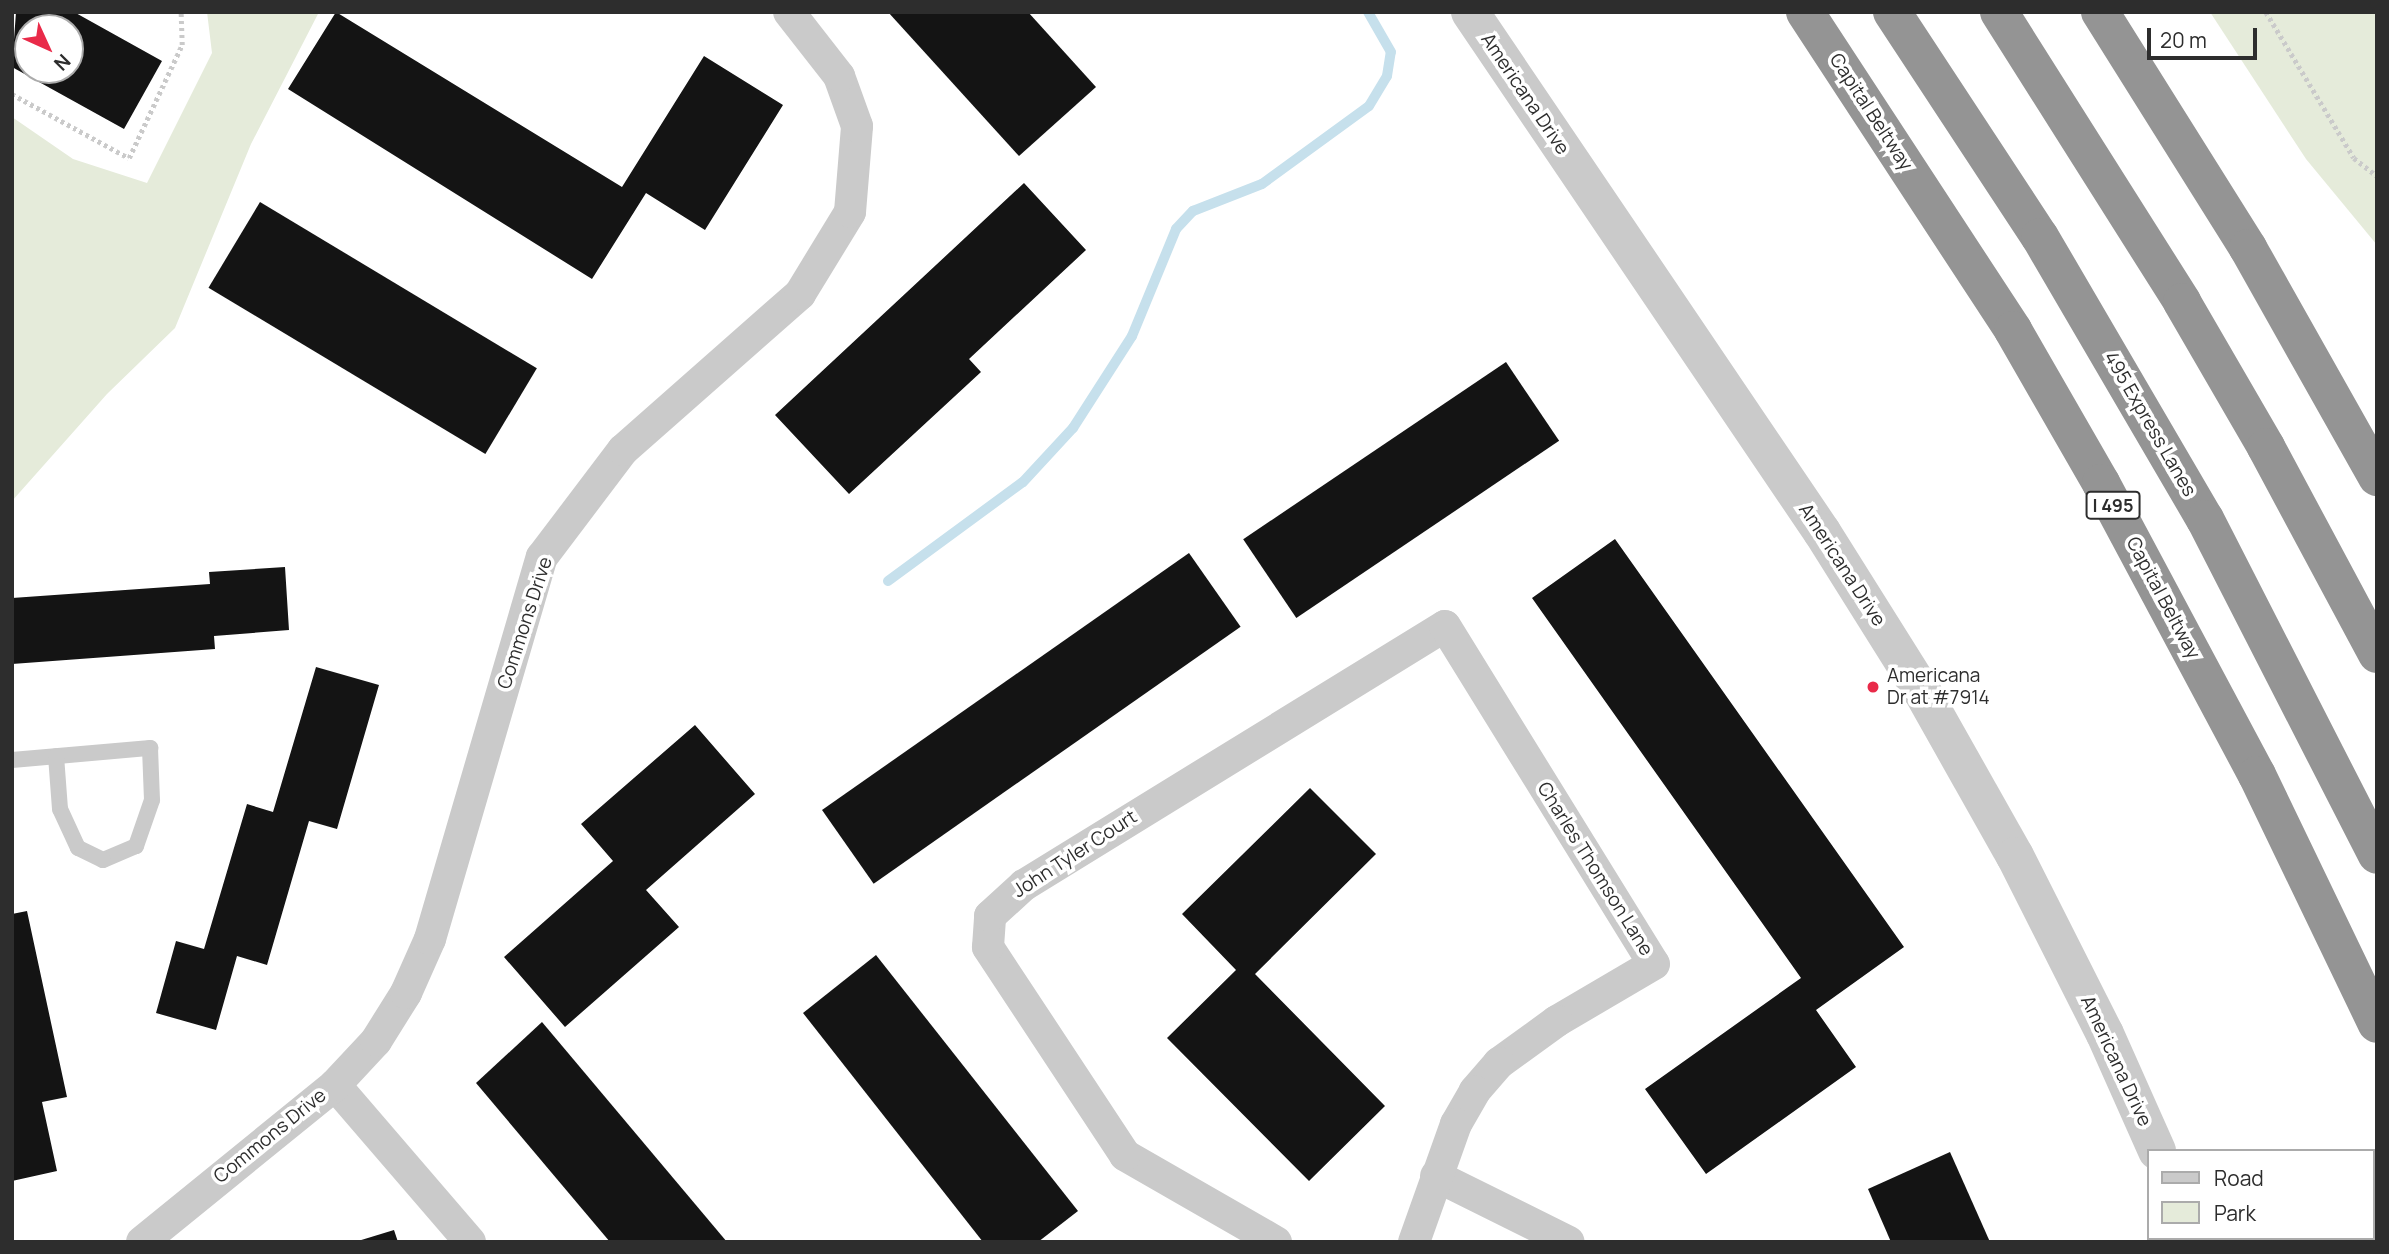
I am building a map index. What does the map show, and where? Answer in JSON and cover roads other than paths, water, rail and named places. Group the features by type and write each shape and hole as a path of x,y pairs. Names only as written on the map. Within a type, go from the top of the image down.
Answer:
{"highway":[{"name":"Capital Beltway","path":"1805,12 2013,330 2101,483 2257,775 2377,1024"},
{"name":"495 Express Lanes","path":"1892,12 2040,237 2205,519 2377,855"},
{"path":"1999,12 2182,302 2266,447 2377,654"},
{"path":"2100,12 2248,247 2377,477"}],"street":[{"name":"Commons Drive","path":"142,1242 335,1084 376,1041 406,993 430,939 542,557 623,450 800,295 850,212 858,126 839,76 789,12"},
{"name":"Americana Drive","path":"1470,12 1822,533 1923,693 2015,856 2105,1034 2156,1149"},
{"name":"Charles Thomson Lane","path":"1414,1242 1456,1124 1475,1091 1499,1063 1557,1021 1654,964 1445,626"},
{"name":"John Tyler Court","path":"1276,1242 1125,1155 988,947 990,916 1024,885 1445,626"},
{"path":"335,1084 470,1242"},
{"path":"1436,1176 1569,1242"}],"lane":[{"path":"12,760 56,756 150,748 152,800 136,846 103,860 78,848 60,808 56,756"}],"waterway":[{"path":"888,581 1023,482 1073,428 1132,336 1176,229 1193,211 1262,184 1369,106 1387,76 1391,52 1368,12"}],"place":[{"name":"Americana Dr at #7914","path":"1873,687"}]}
